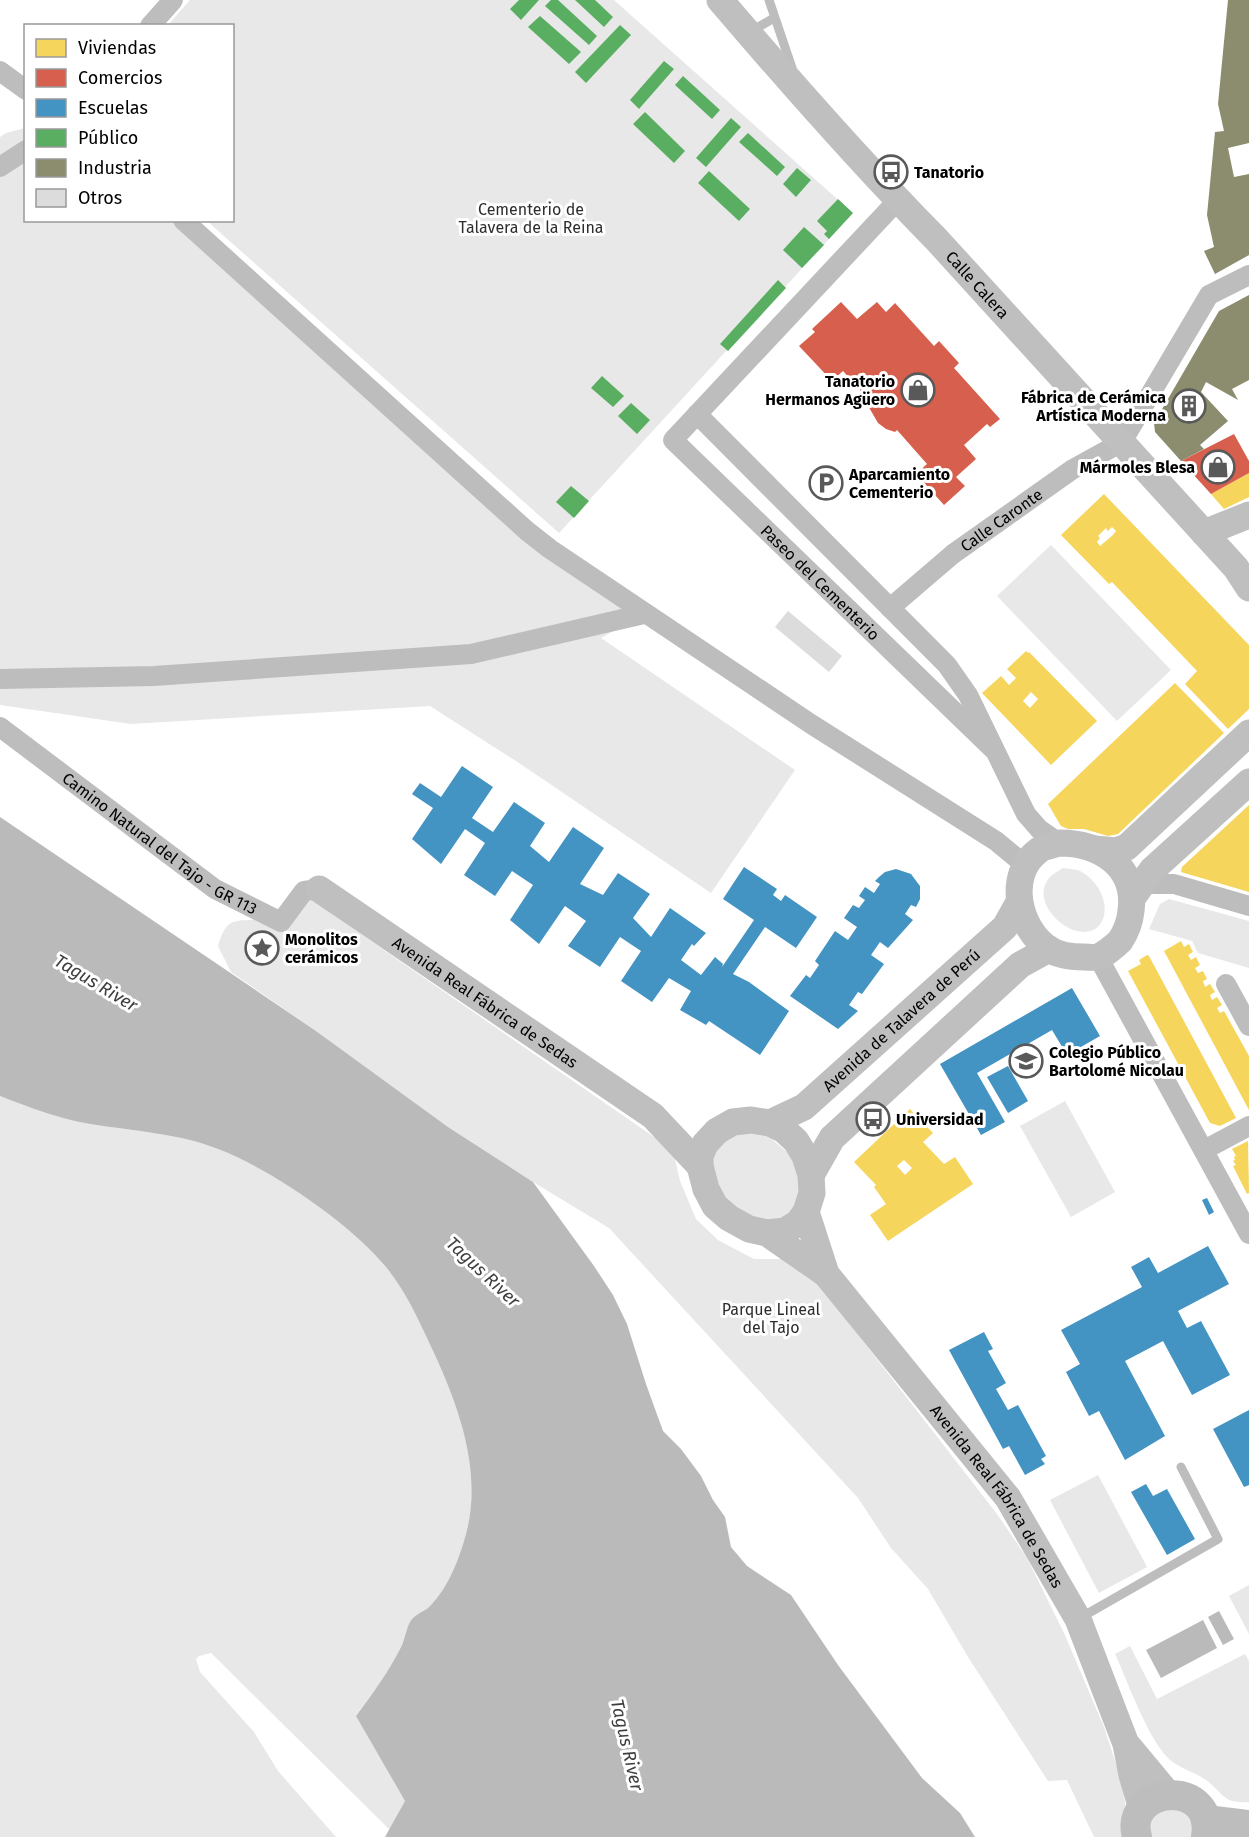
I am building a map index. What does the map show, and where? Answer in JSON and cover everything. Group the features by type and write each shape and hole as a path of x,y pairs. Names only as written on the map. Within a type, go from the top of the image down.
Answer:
{"main road":[{"path":"1139,1823 1153,1798 1168,1794 1188,1798 1199,1806 1211,1831"},
{"path":"1211,1831 1249,1825"},
{"path":"1211,1831 1249,1830"}],"street":[{"path":"152,24 173,0"},
{"name":"Calle Calera","path":"720,0 803,96 1245,578"},
{"path":"0,71 24,89"},
{"path":"0,167 24,151"},
{"name":"Paseo del Cementerio","path":"898,200 673,440 993,749"},
{"path":"185,222 527,531 644,614 810,724 996,841 1024,865"},
{"path":"1122,442 1209,295 1249,275"},
{"name":"Paseo del Cementerio","path":"698,414 946,664 968,695 1026,814 1039,829 1059,843"},
{"name":"Calle Caronte","path":"890,608 953,554 1073,469 1122,442"},
{"path":"1204,533 1249,515"},
{"path":"1,679 154,676 471,654 644,614"},
{"name":"Camino Natural del Tajo - GR 113","path":"0,727 215,889 281,922 304,891 319,889"},
{"path":"1249,733 1127,847 1116,851 1095,849 1076,843 1059,843 1039,849 1024,865 1019,885 1019,902 1029,929 1049,949 1072,957 1098,957 1120,941 1130,922 1137,891 1152,870 1249,782"},
{"path":"1095,849 1114,860 1137,891"},
{"path":"1137,891 1174,884 1249,906"},
{"name":"Avenida Real Fábrica de Sedas","path":"319,889 653,1116 700,1166 706,1189 715,1206 729,1218 749,1229 767,1233 826,1274 1008,1498 1077,1619 1126,1744 1139,1823"},
{"name":"Avenida de Talavera de Perú","path":"770,1123 804,1107 1005,927 1019,902"},
{"path":"811,1175 832,1138 1020,965 1049,949"},
{"path":"1098,957 1249,1234"},
{"path":"1226,984 1249,1026"},
{"name":"Avenida Real Fábrica de Sedas","path":"653,1116 683,1125 717,1131"},
{"path":"700,1166 700,1156 705,1144 717,1131 733,1122 751,1120 770,1123"},
{"name":"Avenida Real Fábrica de Sedas","path":"770,1123 784,1130 796,1141 805,1156 811,1175 812,1193 806,1212 826,1274"},
{"path":"1204,1150 1249,1126"},
{"path":"767,1233 785,1231 798,1223 806,1212"},
{"name":"Avenida Real Fábrica de Sedas","path":"1126,1744 1168,1794"}],"lane":[{"path":"769,0 803,96"},
{"path":"748,33 774,18"},
{"path":"1077,1619 1218,1539 1181,1467"}],"green space":[{"name":"Cementerio de Talavera de la Reina","path":"190,0 614,0 853,213 559,533 208,222 234,222 234,24 169,24"},
{"path":"24,128 24,222 180,222 568,562 644,614 601,638 795,770 711,893 516,761 430,706 131,724 0,705 0,137"},
{"path":"1051,545 1171,670 1117,721 997,596"},
{"path":"1063,868 1084,873 1095,883 1103,897 1105,912 1103,919 1095,929 1084,932 1072,929 1050,912 1045,900 1044,888 1051,876"},
{"name":"Parque Lineal del Tajo","path":"297,890 673,1150 680,1181 696,1219 718,1240 754,1259 795,1259 804,1265 997,1514 1027,1558 1064,1633 1104,1727 1122,1782 1130,1837 1094,1837 1067,1780 1048,1781 968,1657 928,1589 891,1548 858,1498 609,1228 448,1127 231,972 218,946 226,928 235,921 269,915"},
{"path":"1169,899 1249,921 1249,968 1198,953 1192,941 1149,929 1160,904"},
{"path":"0,1096 78,1121 171,1136 218,1149 239,1158 309,1199 352,1233 386,1267 413,1309 447,1383 464,1432 469,1458 471,1509 466,1534 448,1581 431,1605 410,1622 395,1658 356,1715 405,1801 390,1830 211,1653 196,1659 200,1672 254,1732 278,1771 336,1837 0,1837"},
{"path":"1065,1101 1115,1192 1071,1217 1020,1126"},
{"path":"729,1131 755,1132 769,1137 787,1152 798,1170 800,1208 770,1228 719,1196 710,1149"},
{"path":"1098,1475 1147,1567 1099,1593 1050,1500"},
{"path":"1249,1585 1249,1634 1229,1596"},
{"path":"1130,1646 1157,1699 1245,1654 1249,1661 1249,1802 1233,1801 1224,1797 1206,1780 1174,1763 1162,1751 1146,1725 1115,1654"},
{"path":"1183,1810 1192,1822 1192,1837 1148,1837 1154,1811"}],"water":[{"name":"Tagus River","path":"0,817 316,1031 448,1127 533,1182 613,1295 627,1324 663,1431 681,1449 701,1476 725,1517 731,1547 747,1566 791,1595 838,1665 922,1778 960,1813 975,1837 385,1837 405,1801 356,1716 380,1683 402,1646 412,1619 429,1607 448,1581 466,1534 471,1509 469,1458 464,1432 447,1383 413,1309 386,1267 352,1233 309,1199 262,1170 218,1149 171,1136 78,1122 0,1096"},
{"path":"1219,1611 1234,1639 1223,1645 1208,1617"},
{"path":"1203,1620 1217,1648 1161,1678 1146,1650"}],"building: Viviendas":[{"path":"1249,473 1249,497 1224,509 1211,494"},
{"path":"1104,494 1249,645 1249,709 1228,729 1185,684 1197,671 1112,582 1109,584 1061,535","holes":["1112,527 1116,531 1100,546 1097,542 1100,538 1098,536 1106,528 1108,531"]},
{"path":"1026,651 1029,652 1097,721 1051,765 982,693 1001,676 1009,685 1016,678 1007,669","holes":["1031,692 1038,699 1030,708 1023,701"]},
{"path":"1175,683 1224,733 1118,834 1108,836 1084,829 1068,829 1061,826 1048,804"},
{"path":"1249,805 1249,892 1181,872 1182,867"},
{"path":"1181,941 1184,947 1189,944 1193,952 1188,955 1191,960 1196,957 1200,965 1195,968 1198,973 1203,971 1207,979 1203,981 1205,987 1210,984 1215,992 1210,995 1212,1000 1217,997 1222,1005 1217,1008 1220,1013 1224,1011 1249,1056 1249,1110 1164,951"},
{"path":"1147,955 1236,1118 1220,1126 1210,1123 1128,971 1141,964 1139,960"},
{"path":"910,1109 933,1133 923,1142 944,1164 955,1157 973,1184 888,1241 870,1215 886,1204 874,1187 876,1185 854,1162","holes":["904,1160 912,1168 905,1175 897,1166"]},
{"path":"1248,1141 1249,1193 1247,1194 1233,1166 1236,1165 1233,1161 1236,1156 1232,1149"}],"building: Comercios":[{"path":"841,302 857,319 877,302 886,312 895,303 934,346 939,341 959,363 954,368 1000,419 990,427 987,424 964,445 976,459 956,477 965,486 944,505 916,474 927,464 897,430 895,432 886,429 878,423 867,404 869,400 843,371 832,381 799,346 815,332 812,329"},
{"name":"Mármoles Blesa","path":"1234,434 1249,461 1249,473 1211,494 1181,461"}],"building: Escuelas":[{"path":"462,766 493,787 472,818 493,832 514,802 545,823 530,846 549,862 573,827 604,848 580,884 603,895 618,873 650,894 633,918 651,937 670,908 706,933 694,946 692,944 681,960 701,975 715,957 723,964 722,967 754,920 723,899 744,867 777,889 773,895 781,901 785,895 817,917 796,948 765,927 733,974 749,982 789,1011 760,1055 709,1021 706,1025 680,1010 691,991 669,978 652,1002 621,981 641,951 620,937 600,967 568,946 586,921 565,906 539,944 510,920 533,885 512,871 495,896 464,875 485,843 465,829 441,864 412,839 433,808 412,794 420,783 441,797"},
{"path":"896,869 911,874 920,886 920,899 916,907 911,905 905,914 913,920 888,948 880,942 871,955 884,964 862,994 858,992 849,1005 858,1011 838,1029 790,996 806,975 810,978 819,965 815,961 835,931 848,940 857,927 844,918 853,905 859,908 865,900 859,896 865,887 874,893 880,884 875,881 885,872"},
{"path":"1072,988 1100,1036 1067,1055 1052,1030 977,1073 1005,1122 981,1135 940,1064"},
{"path":"1008,1066 1028,1101 1008,1113 987,1077"},
{"path":"1207,1198 1214,1212 1209,1215 1202,1200"},
{"path":"1208,1246 1229,1284 1178,1311 1187,1328 1201,1321 1230,1375 1192,1395 1163,1341 1125,1361 1165,1436 1125,1460 1099,1411 1089,1416 1066,1372 1080,1364 1061,1330 1142,1287 1131,1267 1149,1257 1158,1273"},
{"path":"984,1332 993,1349 988,1351 1006,1383 996,1389 1008,1410 1018,1405 1046,1456 1041,1459 1045,1464 1025,1475 1009,1446 1003,1449 949,1350"},
{"path":"1249,1410 1249,1485 1244,1487 1213,1429"},
{"path":"1146,1484 1153,1496 1167,1489 1195,1539 1167,1555 1131,1492"}],"building: Público":[{"path":"519,0 539,0 521,20 510,9"},
{"path":"551,0 558,0 597,36 589,45 545,6"},
{"path":"575,0 595,0 613,17 604,27"},
{"path":"540,16 581,52 569,64 528,27"},
{"path":"620,25 631,35 586,83 575,72"},
{"path":"664,61 674,69 639,109 630,100"},
{"path":"683,76 720,110 712,119 675,85"},
{"path":"645,112 685,151 674,163 633,124"},
{"path":"731,118 741,127 706,167 696,158"},
{"path":"748,133 785,167 777,176 739,142"},
{"path":"797,168 811,180 796,197 783,184"},
{"path":"709,171 750,209 739,221 698,183"},
{"path":"838,199 853,213 829,239 824,234 827,231 817,221"},
{"path":"804,227 824,245 802,268 783,250"},
{"path":"778,280 786,288 728,351 720,344"},
{"path":"602,376 624,396 613,407 591,388"},
{"path":"631,403 650,420 637,434 618,416"},
{"path":"571,486 589,501 574,518 556,502"}],"building: Industria":[{"path":"1228,0 1249,0 1249,143 1228,148 1234,177 1249,174 1249,255 1215,274 1204,251 1214,247 1207,215 1215,132 1224,131 1218,104"},
{"path":"1249,295 1249,380 1232,389 1238,400 1206,382 1201,392 1228,421 1200,445 1204,449 1181,461 1155,432 1154,423 1219,311"}],"building: Otros":[{"path":"788,611 842,656 829,672 775,627"}],"place":[{"name":"Tanatorio","path":"891,172"},
{"name":"Tanatorio Hermanos Agüero","path":"918,390"},
{"name":"Fábrica de Cerámica Artística Moderna","path":"1189,406"},
{"name":"Mármoles Blesa","path":"1218,467"},
{"name":"Aparcamiento Cementerio","path":"826,483"},
{"name":"Monolitos cerámicos","path":"262,948"},
{"name":"Colegio Público Bartolomé Nicolau","path":"1026,1061"},
{"name":"Universidad","path":"873,1119"}]}
